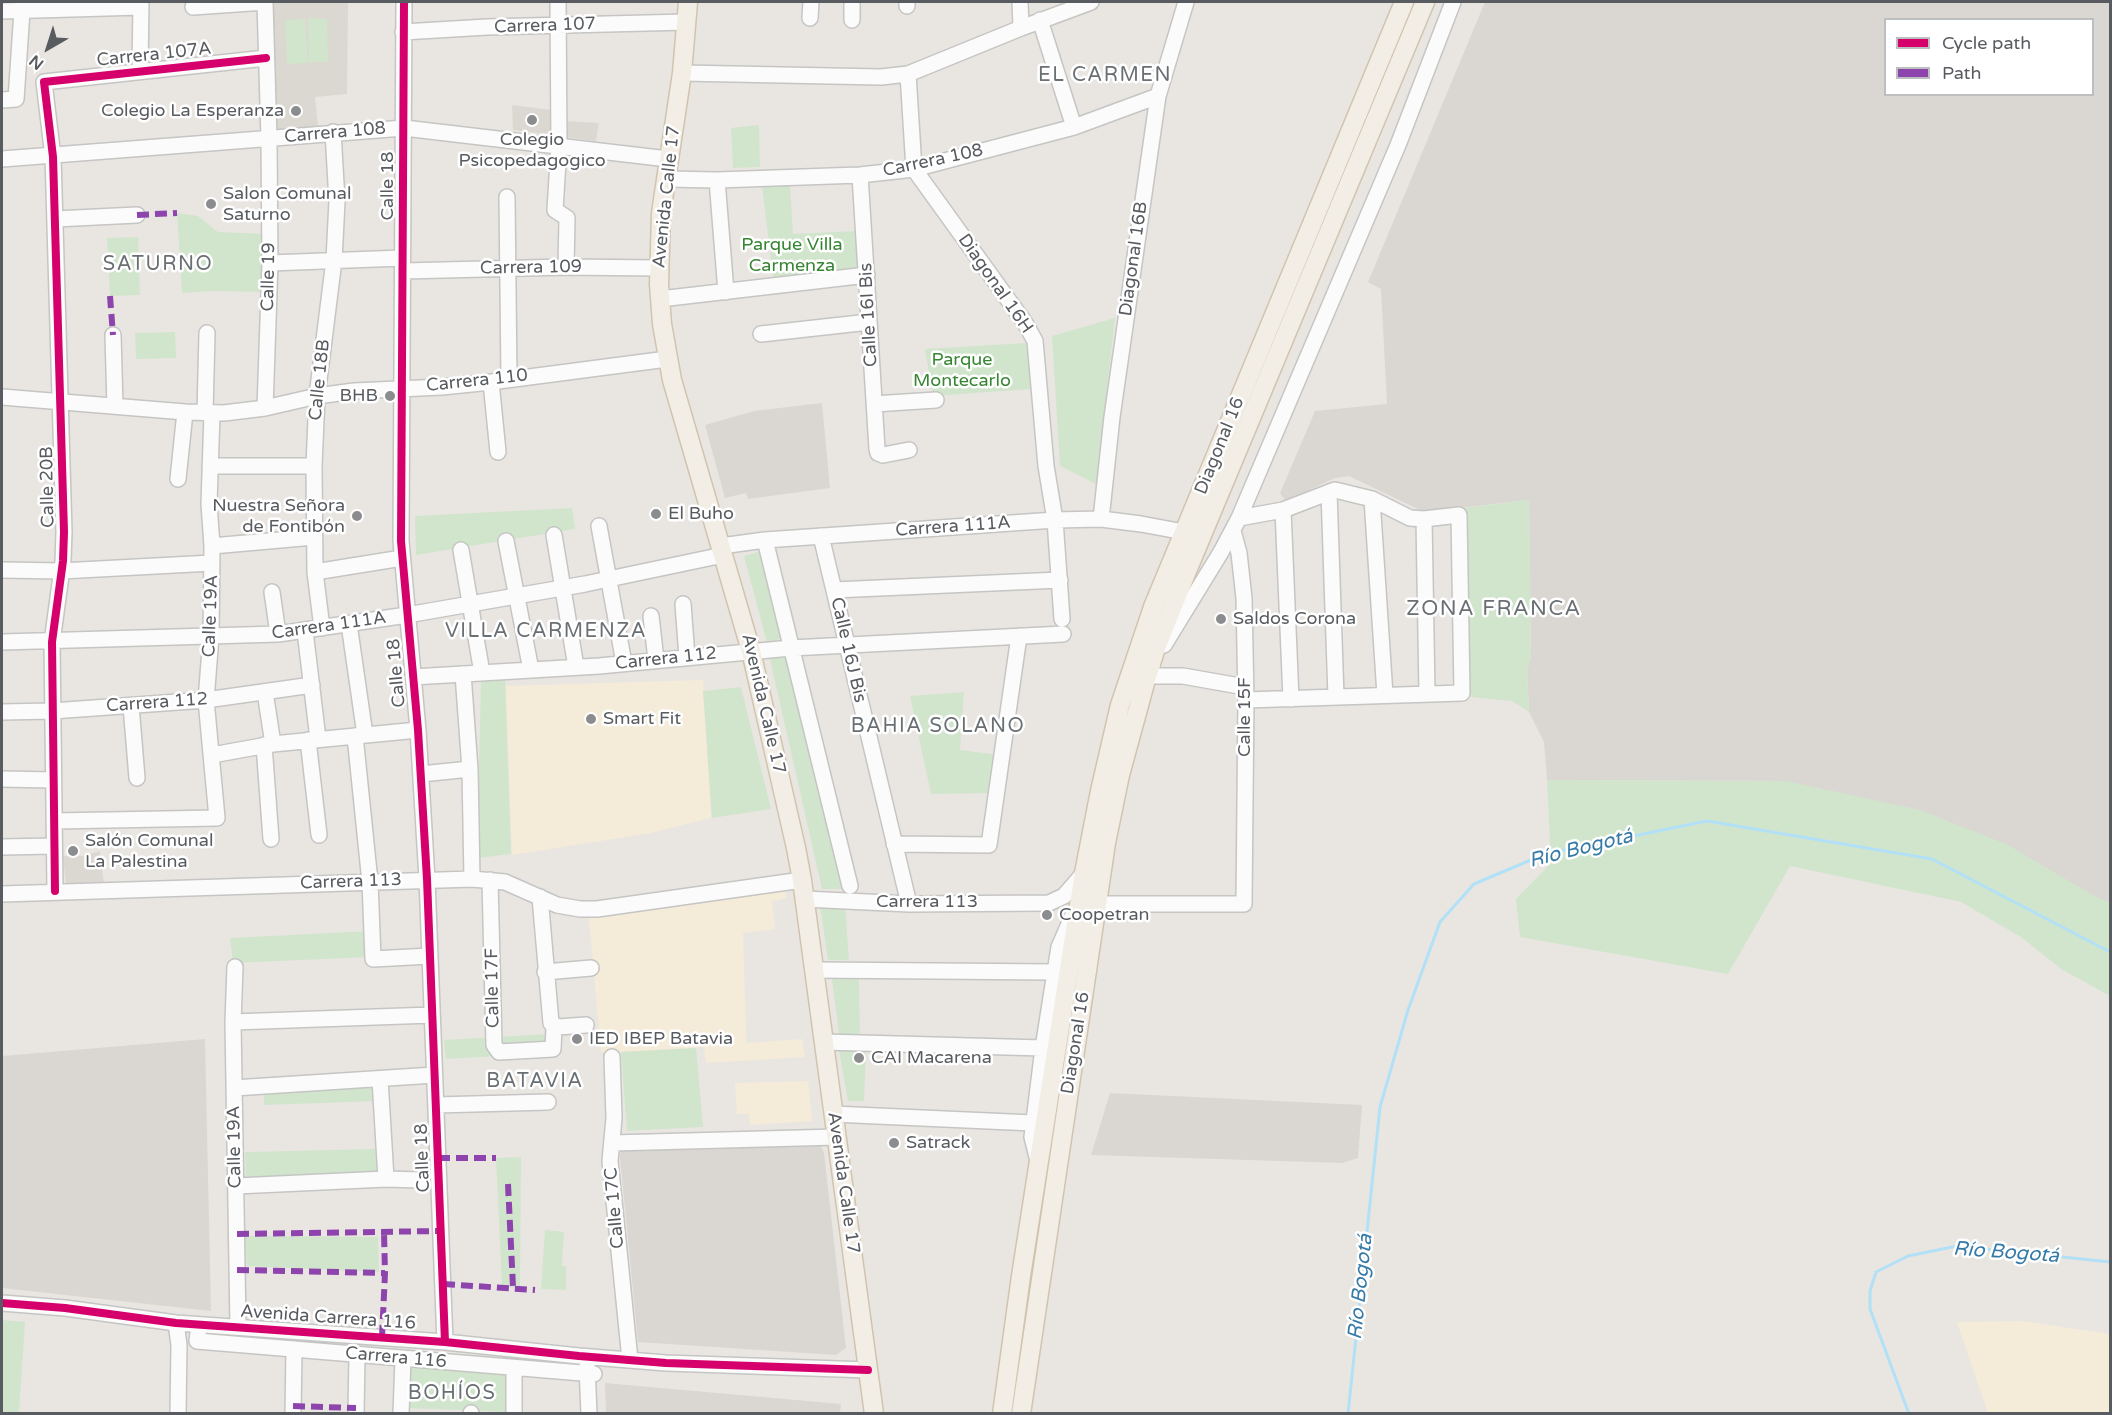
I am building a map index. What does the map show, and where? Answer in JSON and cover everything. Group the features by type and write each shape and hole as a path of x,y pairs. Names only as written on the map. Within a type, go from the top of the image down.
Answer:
{"main road":[{"name":"Avenida Calle 17","path":"688,2 682,73 661,213 660,299 667,359 751,651 802,880 874,1413"},
{"name":"Diagonal 16","path":"1021,1413 1088,904 1084,873 1100,791 1126,684 1141,638 1184,532 1404,2"},
{"name":"Diagonal 16","path":"1002,1413 1039,1164 1088,904 1147,676 1183,580 1425,2"}],"street":[{"path":"193,7 265,2"},
{"name":"Calle 19","path":"265,2 270,263 265,408"},
{"name":"Calle 18","path":"404,2 402,558 428,879 445,1342"},
{"path":"558,2 560,25 559,145 556,212 567,218 566,267"},
{"path":"810,18 811,2"},
{"path":"852,2 852,20"},
{"path":"1020,2 1021,28"},
{"path":"682,73 881,77 908,74 1040,20 1091,2"},
{"name":"Diagonal 16B","path":"1101,519 1114,407 1158,96 1186,2"},
{"name":"Diagonal 16","path":"1147,676 1236,524 1398,145 1453,2"},
{"name":"Diagonal 16","path":"1438,44 1460,2"},
{"path":"2,11 141,4 140,71"},
{"path":"2,100 16,99 22,11"},
{"path":"1040,20 1074,127"},
{"name":"Carrera 107","path":"404,32 687,22"},
{"name":"Carrera 107A","path":"44,82 266,58"},
{"path":"908,74 914,169"},
{"name":"Calle 20B","path":"44,82 53,157 64,532 62,571 52,642 55,891"},
{"name":"Carrera 108","path":"665,179 860,176 914,169 1074,127 1158,96"},
{"name":"Carrera 108","path":"2,159 53,157 333,132 404,128 668,159"},
{"name":"Calle 18B","path":"322,628 315,572 314,466 317,396 334,260 337,201 333,132"},
{"name":"Diagonal 16H","path":"914,169 1035,341 1046,466 1055,520 1063,626"},
{"name":"Calle 16I Bis","path":"860,176 878,453 883,455 909,450"},
{"path":"717,180 726,292"},
{"path":"507,197 509,379"},
{"path":"55,219 137,214"},
{"name":"Carrera 109","path":"270,263 334,260 403,265 508,268 659,268"},
{"path":"660,299 867,275"},
{"path":"761,334 869,322"},
{"name":"Calle 19A","path":"54,821 217,818 206,700 211,637 212,563 207,333"},
{"path":"113,335 115,406"},
{"name":"Carrera 110","path":"2,397 209,413 265,408 317,396 491,382 667,359"},
{"path":"491,382 498,452"},
{"path":"874,404 936,400"},
{"path":"178,479 185,412"},
{"path":"210,466 314,466"},
{"path":"1147,676 1183,676 1246,694 1291,699 1462,693 1459,515 1424,519 1410,518 1372,499 1343,490 1335,490 1283,510 1236,524"},
{"path":"1329,492 1336,697"},
{"path":"1372,499 1384,695"},
{"path":"1283,510 1291,699"},
{"name":"Carrera 111A","path":"2,642 211,637 305,631 609,579 765,540 1055,520 1101,519 1184,532"},
{"path":"1424,519 1427,694"},
{"name":"Calle 15F","path":"1088,904 1244,904 1246,694 1244,598 1236,524"},
{"path":"599,526 624,663"},
{"path":"554,535 576,667"},
{"name":"Calle 16J Bis","path":"821,536 909,904"},
{"path":"212,546 314,537"},
{"path":"765,540 850,885"},
{"path":"506,541 531,670"},
{"path":"461,550 482,673"},
{"path":"315,572 402,558"},
{"path":"2,570 62,571 212,563"},
{"path":"834,590 1060,580"},
{"path":"272,592 278,634"},
{"path":"682,604 687,657"},
{"path":"651,616 656,660"},
{"path":"349,624 360,735 373,959 430,956"},
{"name":"Carrera 112","path":"413,677 576,667 791,648 1019,636 1063,626"},
{"path":"305,631 312,685 319,835"},
{"path":"894,843 989,845 1019,636"},
{"path":"463,674 470,769 472,879"},
{"name":"Carrera 112","path":"2,712 52,711 206,700 312,685"},
{"path":"265,692 269,745 271,839"},
{"path":"131,706 137,778"},
{"path":"212,755 269,745 417,730"},
{"path":"421,774 470,769"},
{"path":"2,779 53,780"},
{"path":"2,847 54,846"},
{"path":"1049,903 1064,896 1084,873"},
{"name":"Carrera 113","path":"2,894 472,879 490,880 519,887 569,908 597,909 802,880"},
{"name":"Calle 17F","path":"490,880 494,1045 499,1052 553,1049 554,1027"},
{"path":"540,897 551,1023 554,1027 586,1025"},
{"name":"Carrera 113","path":"804,899 909,904 1049,903"},
{"path":"1049,903 1059,910 1062,917 1059,948"},
{"name":"Diagonal 16","path":"1039,1164 1026,1123 1042,1048 1054,972 1059,948 1088,904"},
{"name":"Calle 19A","path":"235,967 233,1022 238,1327"},
{"path":"545,972 591,968"},
{"path":"814,970 1054,972"},
{"path":"233,1022 432,1015"},
{"path":"824,1042 1042,1048"},
{"name":"Calle 17C","path":"612,1057 614,1118 610,1149 611,1172 630,1360"},
{"path":"234,1088 434,1075"},
{"path":"380,1078 386,1179"},
{"path":"436,1105 548,1102"},
{"path":"833,1114 1026,1123"},
{"path":"612,1143 837,1137"},
{"path":"236,1186 386,1179 421,1180"},
{"name":"Avenida Carrera 116","path":"2,1304 65,1308 176,1323 445,1342 630,1360 868,1370"},
{"path":"176,1323 178,1413"},
{"name":"Carrera 116","path":"199,1324 197,1341 590,1374"},
{"path":"293,1413 294,1350"},
{"path":"356,1413 357,1355"},
{"path":"590,1413 591,1357"},
{"path":"401,1413 403,1358"},
{"path":"514,1368 514,1413"}],"shaded area":[{"path":"271,2 348,2 347,94 315,97 318,126 277,130"},
{"path":"1485,2 2110,2 2110,903 1786,781 1547,780 1544,742 1529,712 1527,670 1531,656 1529,500 1424,512 1349,476 1335,478 1285,500 1280,493 1315,411 1387,404 1381,289 1368,282"},
{"name":"Colegio Psicopedagogico","path":"512,105 552,110 554,135 513,130"},
{"name":"Colegio Psicopedagogico","path":"565,121 599,123 596,141 565,137"},
{"path":"822,403 830,488 748,499 746,493 725,498 705,425 754,411"},
{"path":"703,680 711,818 650,833 512,855 506,686"},
{"path":"100,851 104,885 66,886 63,856 83,856"},
{"path":"785,890 787,898 772,901 775,929 743,933 747,1043 802,1039 805,1057 706,1063 704,1047 601,1052 589,918"},
{"path":"205,1039 211,1311 2,1288 2,1056"},
{"path":"808,1081 812,1121 750,1125 749,1114 737,1114 735,1083"},
{"path":"1110,1093 1362,1105 1358,1158 1342,1163 1091,1155"},
{"path":"820,1145 824,1153 846,1348 836,1355 638,1342 621,1149"},
{"path":"2022,1321 2110,1334 2110,1413 1988,1413 1957,1322"},
{"path":"605,1383 841,1404 840,1413 606,1413"}],"green space":[{"path":"308,18 327,19 328,62 309,62"},
{"path":"305,19 308,63 287,64 285,20"},
{"path":"759,125 760,167 733,168 731,128"},
{"name":"Parque Villa Carmenza","path":"790,185 793,234 855,231 860,269 773,277 762,186"},
{"name":"SATURNO","path":"177,213 198,216 218,232 265,234 266,292 182,293"},
{"path":"138,237 140,295 110,296 107,238"},
{"path":"1115,318 1096,484 1060,466 1052,336"},
{"path":"175,332 176,358 136,359 135,333"},
{"name":"Parque Montecarlo","path":"1026,343 1031,389 933,396 925,349"},
{"path":"1529,500 1531,656 1527,670 1529,712 1512,701 1471,697 1463,508"},
{"path":"572,508 575,529 416,555 415,516"},
{"path":"762,551 783,638 767,643 744,556"},
{"path":"790,653 842,889 822,889 769,655"},
{"path":"505,678 511,854 477,858 481,680"},
{"path":"741,687 771,809 712,818 703,691"},
{"path":"964,692 960,750 999,755 995,793 931,794 910,696"},
{"path":"1547,780 1786,781 1920,810 2008,845 2094,896 2110,903 2110,996 2061,969 2021,937 1961,902 1790,866 1728,974 1520,937 1516,899 1551,863"},
{"path":"820,905 845,905 849,960 828,960"},
{"path":"371,931 370,957 233,963 230,938"},
{"path":"859,978 860,1034 839,1034 832,979"},
{"path":"550,1034 551,1053 446,1059 444,1040"},
{"path":"696,1048 703,1127 627,1131 621,1052"},
{"path":"866,1050 864,1101 848,1101 839,1051"},
{"path":"374,1083 376,1101 264,1105 264,1091"},
{"path":"375,1149 377,1176 246,1182 245,1152"},
{"path":"521,1157 520,1288 502,1287 496,1158"},
{"path":"545,1230 564,1232 562,1266 566,1266 566,1290 541,1289"},
{"path":"245,1236 378,1237 379,1272 247,1266"},
{"path":"2,1320 25,1322 19,1413 2,1413"},
{"path":"408,1367 509,1373 507,1412 407,1408"}],"waterway":[{"name":"Río Bogotá","path":"1348,1414 1380,1107 1408,1010 1440,922 1474,884 1545,854 1707,821 1932,859 2110,952"},
{"name":"Río Bogotá","path":"1909,1414 1870,1309 1870,1291 1876,1272 1908,1256 1957,1246 2110,1262"}],"marked path":[{"path":"137,215 177,213"},
{"path":"110,296 113,335"},
{"path":"438,1158 496,1158"},
{"path":"508,1184 513,1287"},
{"path":"237,1234 441,1231"},
{"path":"382,1337 384,1232"},
{"path":"237,1270 385,1273"},
{"path":"443,1284 535,1290"},
{"path":"293,1406 356,1408"}],"cycle path":[{"path":"404,2 401,541 418,730 427,879 445,1342"},
{"path":"55,891 52,642 63,561 64,532 53,157 44,82 266,58"},
{"path":"2,1303 65,1308 176,1323 445,1342 666,1363 868,1370"}],"place":[{"name":"Colegio La Esperanza","path":"296,111"},
{"name":"Colegio Psicopedagogico","path":"532,120"},
{"name":"Salon Comunal Saturno","path":"211,204"},
{"name":"BHB","path":"390,396"},
{"name":"El Buho","path":"656,514"},
{"name":"Nuestra Señora de Fontibón","path":"357,516"},
{"name":"Saldos Corona","path":"1221,619"},
{"name":"Smart Fit","path":"591,719"},
{"name":"Salón Comunal La Palestina","path":"73,851"},
{"name":"Coopetran","path":"1047,915"},
{"name":"IED IBEP Batavia","path":"577,1039"},
{"name":"CAI Macarena","path":"859,1058"},
{"name":"Satrack","path":"894,1143"}],"district":[{"name":"EL CARMEN","path":"1105,76"},
{"name":"SATURNO","path":"158,265"},
{"name":"ZONA FRANCA","path":"1494,609"},
{"name":"VILLA CARMENZA","path":"546,632"},
{"name":"BAHIA SOLANO","path":"938,727"},
{"name":"BATAVIA","path":"535,1082"},
{"name":"BOHÍOS","path":"452,1394"}]}
